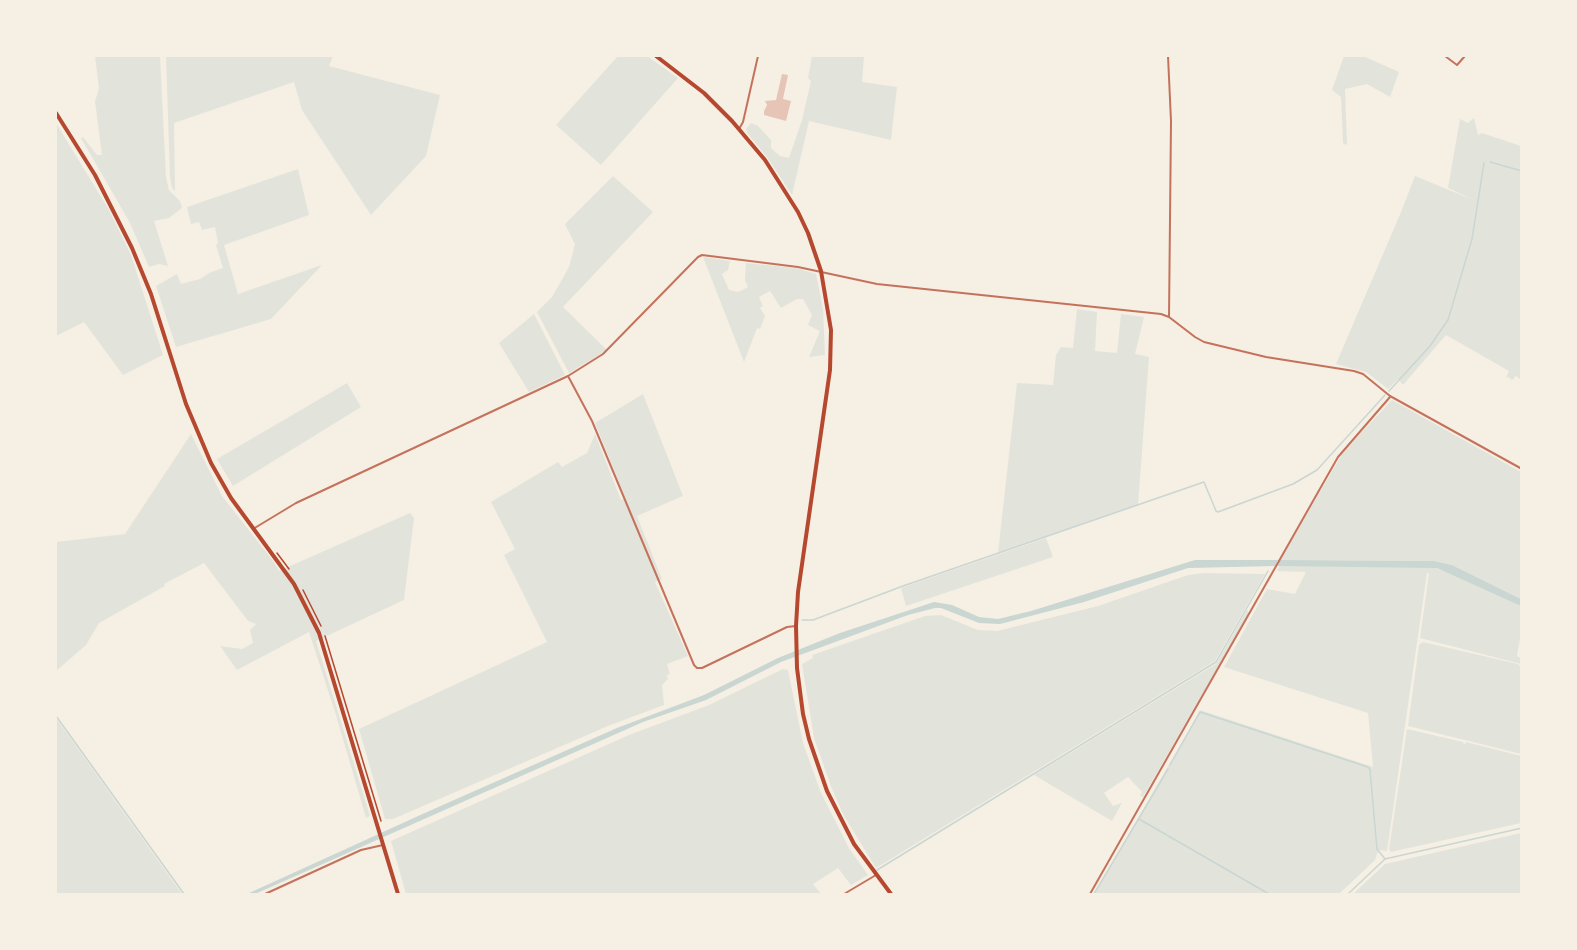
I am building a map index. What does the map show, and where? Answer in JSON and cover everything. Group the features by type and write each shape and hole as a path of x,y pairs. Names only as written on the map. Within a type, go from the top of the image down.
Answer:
{"main road":[{"path":"656,56 704,93 765,160 785,190 808,233 821,271 831,330 830,370 798,592 796,647 803,714 818,765 839,817 854,844 891,894"},
{"path":"56,113 95,175 122,225 142,272 200,441 222,484 294,584 319,633 398,894"}],"street":[{"path":"738,129 743,122 758,56"},
{"path":"1168,56 1171,121 1168,317"},
{"path":"1445,56 1457,65 1465,56"},
{"path":"253,529 296,503 568,376 610,349 702,255 821,271 877,284 1161,314 1204,342 1266,357 1354,371 1370,378 1390,396 1521,469"},
{"path":"568,376 592,421 694,665 702,668 787,627 796,626"},
{"path":"1090,894 1338,457 1390,396"},
{"path":"265,894 361,850 383,843"},
{"path":"844,894 876,875"}],"shaded area":[{"path":"95,56 160,56 166,177 169,190 180,201 182,208 169,218 154,221 168,266 159,264 149,267 130,223 81,138 83,137 97,155 102,155 95,101 99,89"},
{"path":"166,56 333,56 329,66 440,95 426,156 371,215 302,110 294,82 174,123 175,191 172,188 170,177"},
{"path":"618,56 647,56 678,78 601,165 556,125"},
{"path":"812,56 864,56 862,82 897,87 891,140 809,121 792,195 746,129 751,123 758,126 771,140 771,148 780,156 789,158 802,120 811,81 808,78"},
{"path":"1344,56 1363,56 1399,72 1390,97 1367,84 1345,89 1347,145 1343,143 1341,97 1332,90"},
{"path":"1474,118 1478,135 1482,133 1521,146 1521,380 1516,376 1512,380 1506,378 1509,371 1446,335 1403,385 1398,379 1388,389 1366,372 1336,364 1415,176 1476,201 1448,188 1460,119 1468,123"},
{"path":"56,123 109,210 131,255 163,355 123,375 84,322 56,336"},
{"path":"298,169 309,215 224,245 238,294 322,265 271,319 176,347 156,286 177,274 181,284 200,279 223,268 216,245 218,243 215,227 202,230 199,222 191,224 187,207"},
{"path":"613,176 653,212 563,307 607,350 569,373 537,312 552,297 569,267 575,244 565,224"},
{"path":"703,257 730,261 728,270 722,274 729,290 738,292 748,287 745,280 746,263 796,268 816,274 823,309 825,355 809,357 820,331 808,325 812,315 803,299 797,299 781,308 770,291 759,297 763,306 760,308 765,316 760,329 757,328 744,362"},
{"path":"1077,309 1097,312 1095,351 1117,353 1121,314 1144,317 1135,354 1149,357 1138,505 998,553 1017,383 1053,385 1056,355 1061,347 1073,348"},
{"path":"534,314 565,375 529,392 499,343"},
{"path":"347,383 361,407 233,486 217,459"},
{"path":"643,394 683,496 637,516 662,579 655,582 688,656 667,664 670,674 667,675 668,679 662,685 664,705 608,726 393,819 385,819 359,729 547,642 504,555 515,549 491,502 558,462 562,467 587,453 595,434 621,500 625,498 595,423"},
{"path":"1392,400 1521,472 1521,599 1452,565 1434,561 1280,560 1344,451"},
{"path":"191,434 222,496 279,571 410,513 414,518 404,600 316,641 370,816 366,818 309,632 237,670 220,646 242,649 253,643 250,630 256,624 248,621 204,563 99,623 86,645 56,671 56,542 125,534"},
{"path":"1046,538 1053,557 906,606 901,588"},
{"path":"1195,560 1278,560 1275,566 1188,568 1084,602 1000,624 979,623 941,608 908,615 781,662 706,700 643,722 255,894 247,894 617,728 704,695 778,658 840,633 934,602 952,605 979,617 998,619 1031,611"},
{"path":"1280,560 1434,561 1452,565 1521,599 1521,606 1437,568 1277,566"},
{"path":"1279,566 1430,566 1452,573 1521,606 1521,633 1517,656 1521,658 1521,664 1420,638 1429,573 1427,573 1387,851 1378,851 1375,860 1339,894 1095,894 1200,710 1373,767 1368,713 1224,667 1267,589 1295,594 1306,572 1277,571"},
{"path":"1265,574 1215,661 876,868 844,816 814,738 802,664 813,658 812,655 925,616 941,615 978,630 997,631 1098,606 1188,575"},
{"path":"1247,610 1249,613 1143,797 1140,796 1142,792 1128,777 1104,793 1113,806 1122,803 1112,821 1034,775 1216,664"},
{"path":"1423,642 1518,664 1521,667 1521,754 1408,726 1419,645"},
{"path":"783,669 788,670 803,743 821,793 849,848 868,875 851,885 838,868 813,884 821,894 406,894 391,841 629,735 709,705"},
{"path":"56,718 63,728 182,894 56,894"},
{"path":"1407,729 1463,742 1464,745 1466,742 1521,756 1521,823 1391,852 1389,849"},
{"path":"1521,833 1521,894 1353,894 1385,864"}],"building":[{"path":"782,74 788,75 783,99 791,101 786,121 764,115 767,105 765,101 776,100"}],"waterway":[{"path":"1490,162 1522,171"},
{"path":"1389,391 1430,346 1448,320 1472,239 1484,163"},
{"path":"802,620 813,620 903,586 1204,482 1218,512 1293,484 1317,470 1385,395"},
{"path":"877,870 1216,662 1268,571"},
{"path":"1170,765 1200,712 1368,767 1377,849 1385,859"},
{"path":"56,716 184,894"},
{"path":"1094,894 1168,769"},
{"path":"1139,819 1269,894"},
{"path":"1348,894 1385,859 1522,828"}]}
